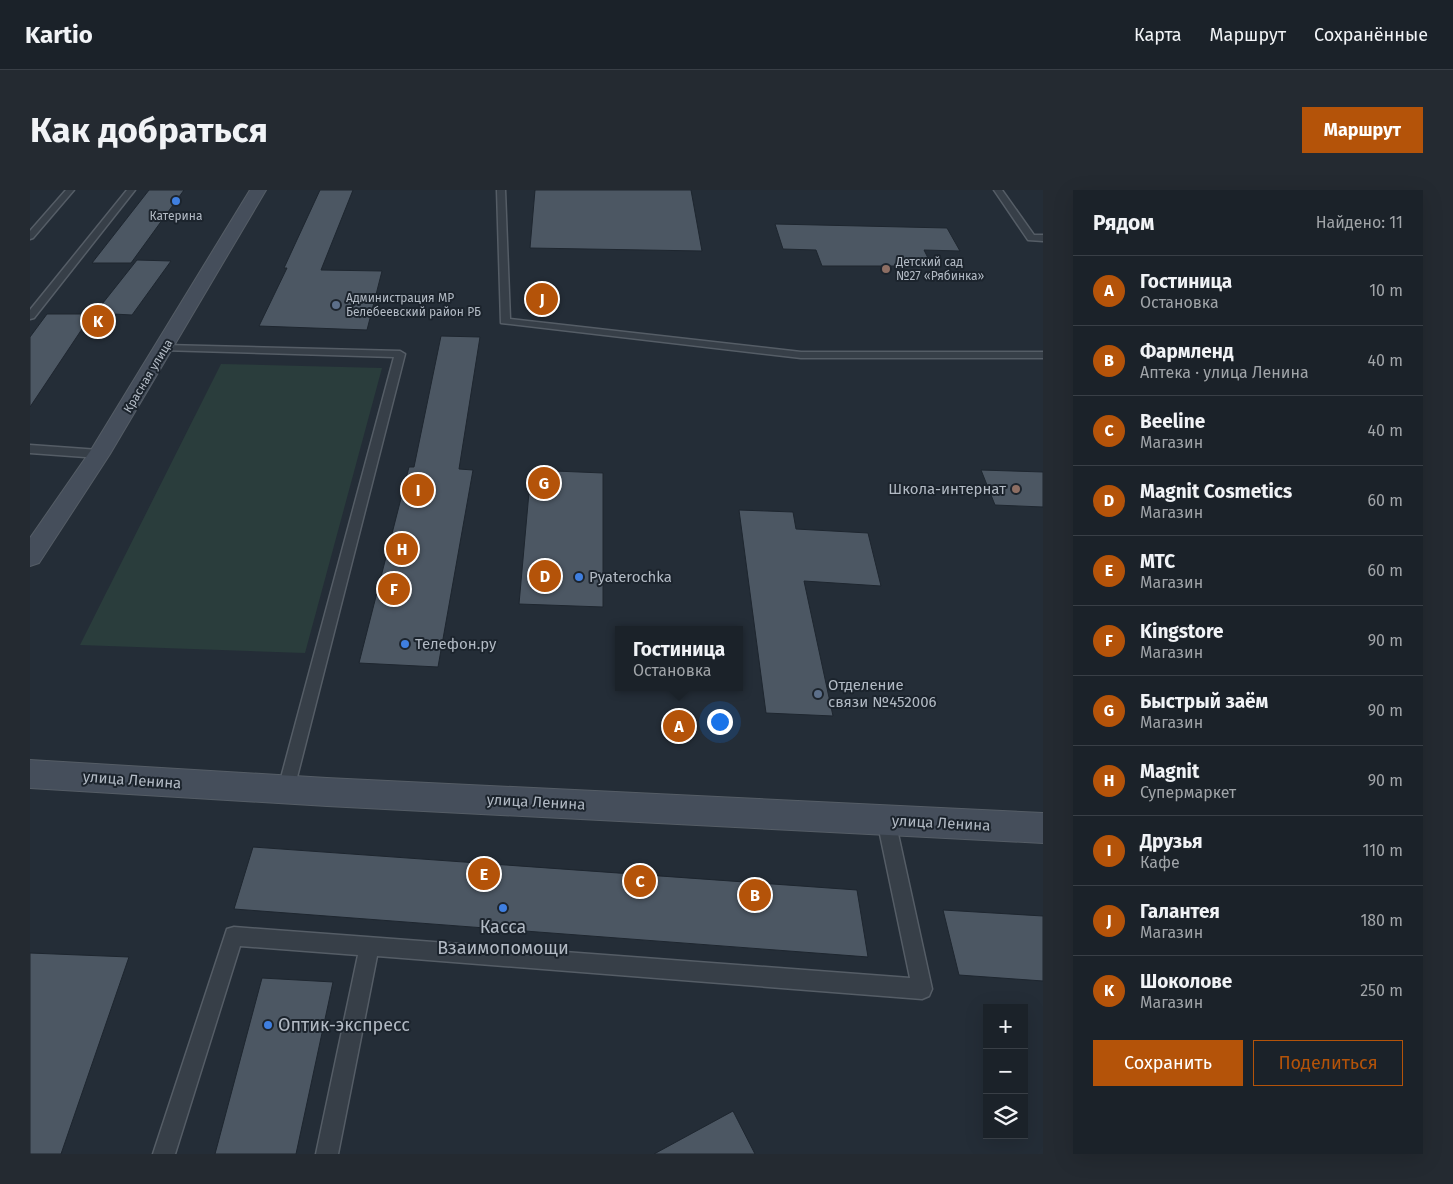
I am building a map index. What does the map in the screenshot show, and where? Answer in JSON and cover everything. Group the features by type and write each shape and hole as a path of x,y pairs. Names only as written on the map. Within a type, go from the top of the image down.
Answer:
{"street":[{"name":"Красная улица","path":"30,557 99,454 165,348 258,190"},
{"name":"улица Ленина","path":"30,774 1043,828"}],"lane":[{"path":"30,236 70,190"},
{"path":"30,316 131,190"},
{"path":"501,190 505,321 801,355 1043,355"},
{"path":"998,190 1031,238 1043,238"},
{"path":"165,348 400,354 286,789"},
{"path":"30,449 99,454"},
{"path":"164,1154 234,936 922,988 886,820"},
{"path":"328,1154 369,947"}],"green space":[{"path":"221,364 382,368 305,653 80,645"}],"building":[{"path":"149,190 184,190 131,263 92,263"},
{"path":"320,190 353,190 321,270 382,271 367,330 259,326 287,268 284,268"},
{"path":"535,190 691,190 702,251 530,248"},
{"path":"775,224 947,228 960,251 924,250 932,266 822,266 816,250 783,249"},
{"path":"137,260 171,261 132,315 95,313"},
{"path":"47,314 92,314 30,407 30,337"},
{"path":"441,336 480,337 459,469 473,470 438,667 359,663 409,467 414,467"},
{"path":"531,470 603,473 603,607 519,604"},
{"name":"Школа-интернат","path":"981,470 1043,472 1043,507 995,505"},
{"path":"739,510 793,512 796,529 868,533 881,586 804,581 833,716 766,713"},
{"path":"253,847 857,890 868,957 234,909"},
{"path":"943,910 1043,916 1043,981 959,975"},
{"path":"30,953 129,957 61,1154 30,1154"},
{"path":"262,978 333,982 296,1154 215,1154"},
{"path":"733,1111 755,1154 654,1154"}],"place":[{"name":"Катерина","path":"176,201"},
{"name":"Детский сад №27 «Рябинка»","path":"886,269"},
{"name":"Галантея","path":"542,299"},
{"name":"Администрация МР Белебеевский район РБ","path":"336,305"},
{"name":"Шоколове","path":"98,321"},
{"name":"Быстрый заём","path":"544,483"},
{"name":"Школа-интернат","path":"1016,489"},
{"name":"Друзья","path":"418,490"},
{"name":"Magnit","path":"402,549"},
{"name":"Magnit Cosmetics","path":"545,576"},
{"name":"Pyaterochka","path":"579,577"},
{"name":"Kingstore","path":"394,589"},
{"name":"Телефон.ру","path":"405,644"},
{"name":"Отделение связи №452006","path":"818,694"},
{"name":"Гостиница","path":"679,726"},
{"name":"МТС","path":"484,874"},
{"name":"Beeline","path":"640,881"},
{"name":"Фармленд","path":"755,895"},
{"name":"Касса Взаимопомощи","path":"503,908"},
{"name":"Оптик-экспресс","path":"268,1025"}]}
